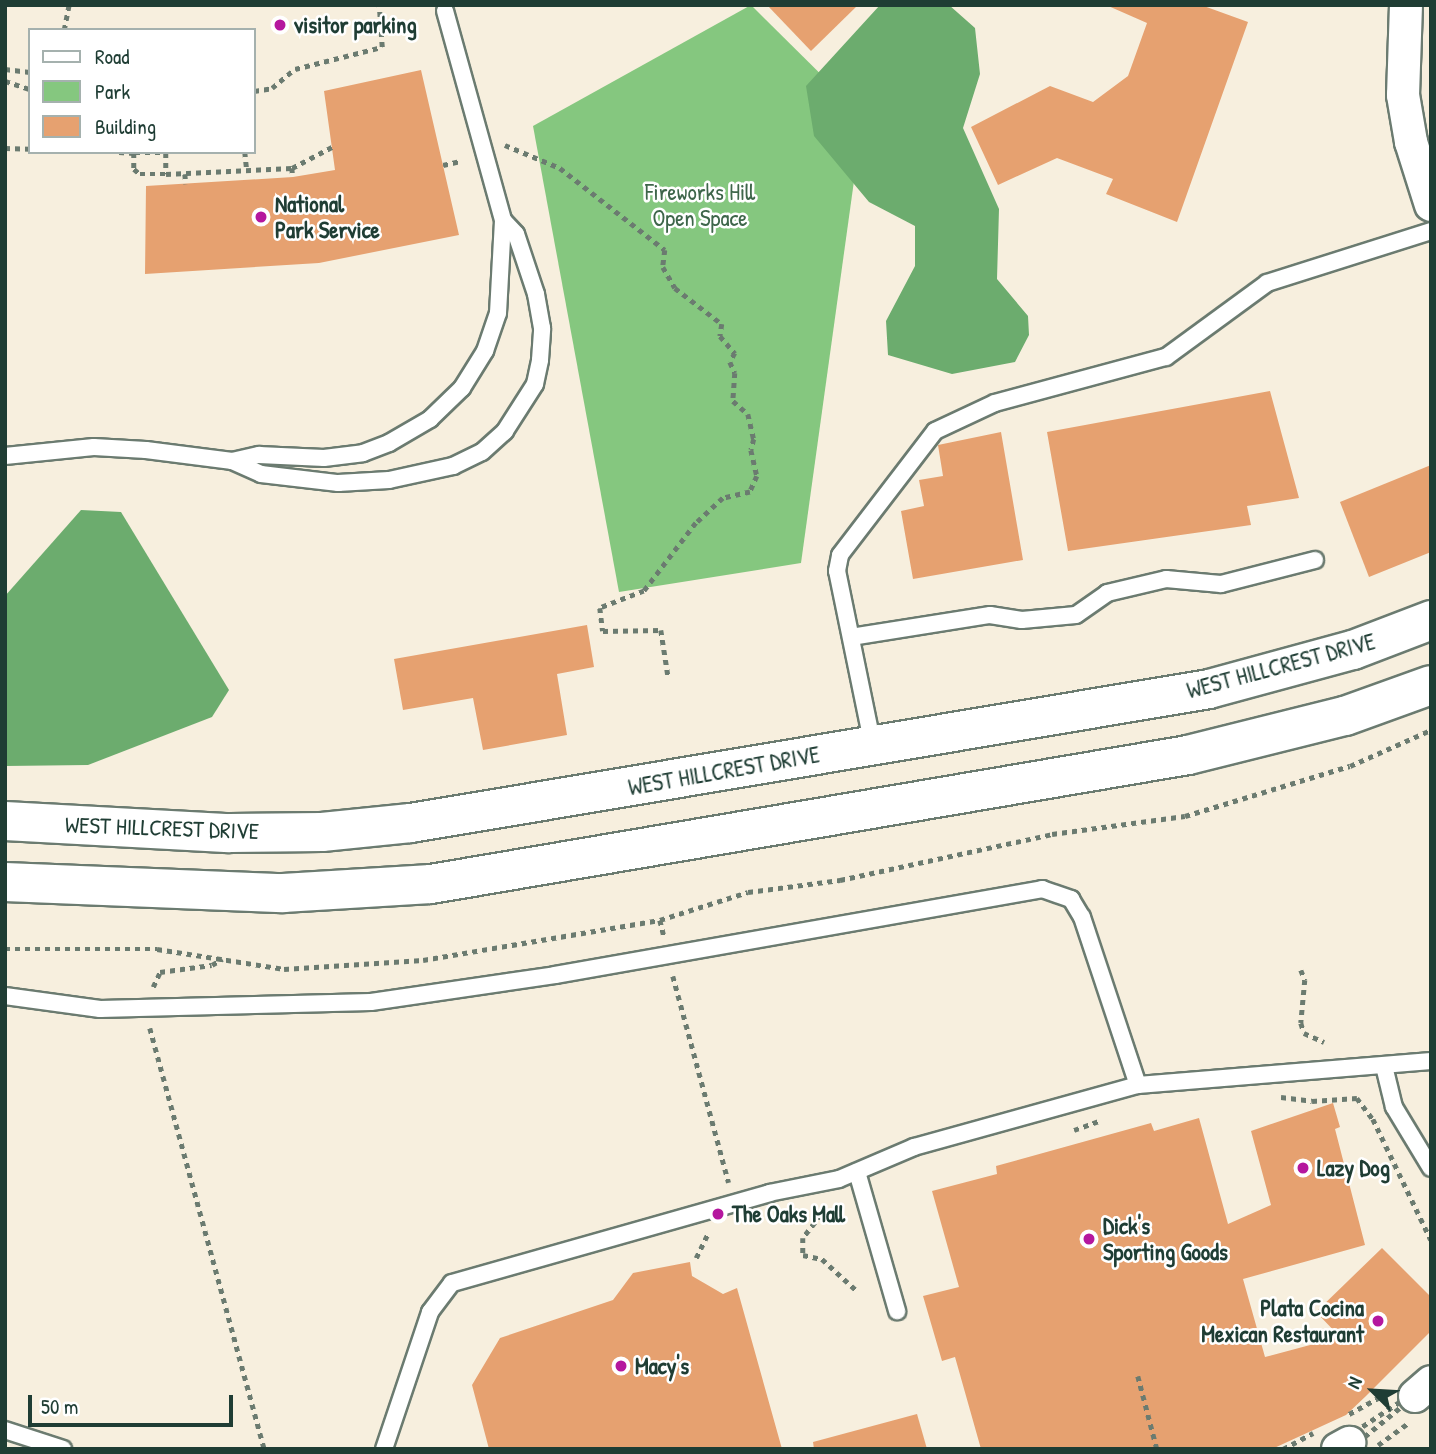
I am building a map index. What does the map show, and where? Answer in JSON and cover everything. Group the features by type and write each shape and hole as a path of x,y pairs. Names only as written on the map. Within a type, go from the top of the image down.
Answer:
{"main road":[{"name":"WEST HILLCREST DRIVE","path":"5,821 230,832 322,832 479,813 1209,690 1353,650 1431,620"},
{"path":"5,882 283,893 431,884 1188,755 1345,716 1431,685"}],"street":[{"path":"1406,5 1403,95 1411,142 1431,205"}],"lane":[{"path":"5,456 94,447 232,461 259,455 324,458 363,453 430,419 462,388 485,351 498,313 503,220 445,11"},
{"path":"232,461 261,474 338,483 389,480 453,466 482,452 505,431 535,384 542,328 516,234 503,220"},
{"path":"873,746 837,571 840,555 935,431 995,403 1166,357 1267,283 1431,231"},
{"path":"851,637 990,615 1022,620 1076,615 1107,593 1166,579 1221,584 1315,560"},
{"path":"5,996 100,1009 370,1002 555,975 1042,889 1071,899 1082,917 1138,1085"},
{"path":"384,1449 430,1312 452,1283 857,1172 914,1147 1138,1085 1431,1061"},
{"path":"1384,1066 1394,1107 1431,1168"},
{"path":"857,1172 897,1311"},
{"path":"5,1430 63,1449"}],"path":[{"path":"64,28 69,5"},
{"path":"256,91 272,88 295,69 382,47 379,5"},
{"path":"5,69 28,72"},
{"path":"5,81 28,88"},
{"path":"505,145 560,168 665,250 663,267 675,288 722,324 720,336 735,353 730,362 736,373 733,401 748,414 754,439 751,450 757,476 750,492 723,498 696,523 645,591 600,608 603,631 661,629 668,675"},
{"path":"134,154 134,169 140,174 185,174 292,168 332,147"},
{"path":"5,148 28,149"},
{"path":"166,154 166,174"},
{"path":"246,154 247,170"},
{"path":"443,165 461,161"},
{"path":"292,168 293,177"},
{"path":"185,174 186,184"},
{"path":"5,949 157,949 294,969 423,960 660,920 748,892 853,877 1052,834 1185,816 1350,766 1431,730"},
{"path":"153,986 160,972 212,965 223,959"},
{"path":"1301,970 1305,980 1301,1023 1304,1033 1324,1042"},
{"path":"672,975 730,1184"},
{"path":"150,1030 264,1449"},
{"path":"1269,1097 1312,1101 1357,1098 1373,1119 1431,1240"},
{"path":"821,1215 803,1238 803,1255 822,1259 856,1290"},
{"path":"696,1258 708,1233"},
{"path":"1138,1376 1157,1449"},
{"path":"1344,1446 1354,1432 1423,1389"},
{"path":"1344,1446 1360,1441 1423,1389"}],"green space":[{"name":"Fireworks Hill Open Space","path":"751,5 863,116 801,563 619,592 533,126"},
{"path":"880,5 949,5 975,28 980,74 963,128 999,209 997,279 1028,316 1029,335 1015,362 952,374 888,355 886,321 915,266 915,226 869,202 814,136 806,86"},
{"path":"81,510 121,512 229,690 212,717 88,765 5,766 5,596"}],"building":[{"path":"767,5 858,5 811,51"},
{"path":"1106,5 1201,5 1248,22 1177,222 1106,194 1113,179 1057,158 998,185 971,127 1050,86 1093,102 1128,76 1147,23"},
{"path":"421,70 459,235 319,263 145,274 146,186 293,177 335,170 324,91"},
{"path":"1270,391 1299,498 1247,506 1251,525 1068,551 1047,432"},
{"path":"1001,432 1023,560 913,579 901,511 924,506 919,480 943,476 938,445"},
{"path":"1431,465 1431,552 1369,577 1340,502"},
{"path":"587,625 594,667 557,674 567,735 483,750 473,698 403,710 394,659"},
{"path":"1333,1103 1340,1127 1335,1129 1365,1245 1243,1279 1265,1357 1340,1337 1316,1312 1382,1248 1431,1297 1431,1331 1366,1396 1346,1415 1272,1449 981,1449 955,1357 942,1361 923,1296 959,1287 932,1191 997,1174 996,1166 1151,1123 1154,1131 1199,1118 1228,1224 1271,1205 1251,1131"},
{"name":"Macy's","path":"690,1262 692,1276 723,1294 737,1288 782,1449 489,1449 472,1385 500,1338 613,1300 633,1273"},
{"path":"917,1414 927,1449 814,1449 813,1442"}],"place":[{"name":"visitor parking","path":"280,25"},
{"name":"National Park Service","path":"261,217"},
{"name":"Lazy Dog","path":"1303,1168"},
{"name":"The Oaks Mall","path":"718,1214"},
{"name":"Dick's Sporting Goods","path":"1089,1239"},
{"name":"Plata Cocina Mexican Restaurant","path":"1378,1321"},
{"name":"Macy's","path":"621,1366"}]}
